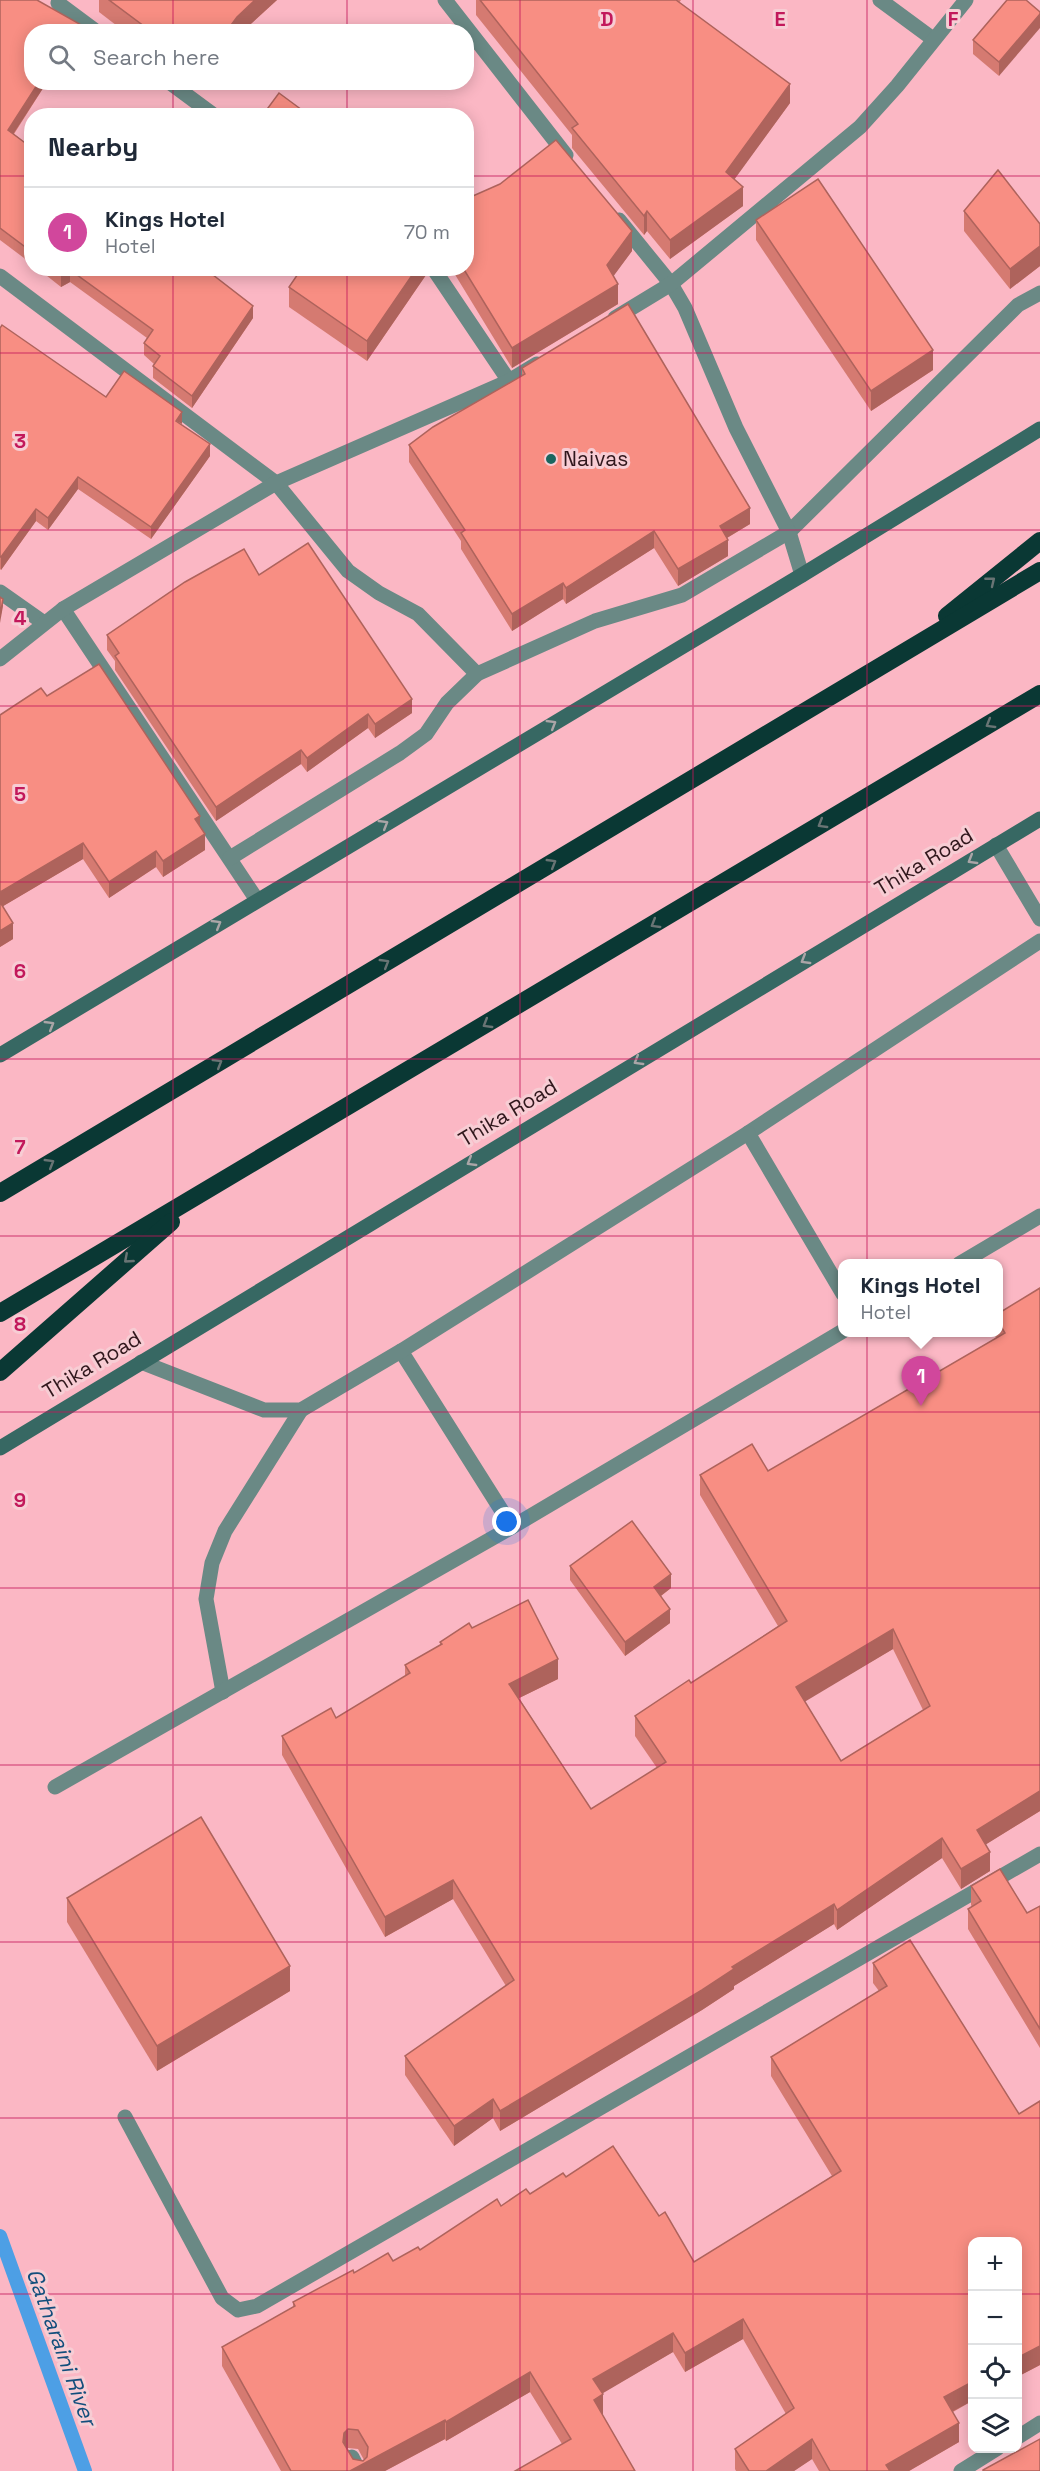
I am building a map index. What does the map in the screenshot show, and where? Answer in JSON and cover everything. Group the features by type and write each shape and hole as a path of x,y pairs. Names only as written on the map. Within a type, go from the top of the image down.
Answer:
{"highway":[{"path":"896,657 1040,541"},
{"path":"0,1193 1040,571"},
{"path":"0,1313 1040,694"},
{"path":"0,1372 204,1193"}],"main road":[{"path":"0,1055 802,575 1040,429"},
{"name":"Thika Road","path":"0,1448 1040,819"}],"street":[{"path":"446,0 465,24"},
{"path":"880,0 933,39"},
{"path":"600,326 671,284 860,127 897,86 966,0"},
{"path":"58,3 86,24"},
{"path":"474,36 576,168"},
{"path":"180,90 204,108"},
{"path":"613,213 671,284 685,308 736,428 789,532 802,575"},
{"path":"0,276 276,483 348,571 379,593 418,614 477,674"},
{"path":"439,276 509,381"},
{"path":"230,858 400,753 426,734 447,703 477,674 595,621 682,595 789,532 1018,305 1040,293"},
{"path":"0,659 63,609 276,483 509,381 550,357"},
{"path":"0,591 44,623"},
{"path":"63,609 257,900"},
{"path":"996,845 1040,919"},
{"path":"223,1692 206,1599 212,1563 225,1530 301,1410 401,1351 748,1133 1040,941"},
{"path":"748,1133 838,1286"},
{"path":"966,1259 1040,1216"},
{"path":"55,1787 512,1527 838,1334"},
{"path":"401,1351 512,1527"},
{"path":"141,1362 264,1410 301,1410"},
{"path":"125,2117 222,2298 238,2310 257,2306 1040,1854"},
{"path":"1022,2433 1040,2423"},
{"path":"961,2471 990,2453"},
{"path":"352,2457 359,2471"}],"building":[{"path":"0,0 37,0 80,24 24,24 24,90 34,90 8,130 24,142 24,246 0,228"},
{"path":"109,0 255,0 232,24 141,24"},
{"path":"480,0 676,0 790,84 726,172 743,187 670,240 647,211 644,216 572,128 578,124"},
{"path":"1007,0 1026,0 1040,14 999,62 973,40"},
{"path":"279,93 299,108 268,108"},
{"path":"556,140 632,231 607,265 618,284 512,348 468,276 474,276 474,195 500,184"},
{"path":"998,170 1040,224 1040,246 1010,269 964,211"},
{"path":"818,179 933,350 871,391 756,220"},
{"path":"78,276 214,276 253,306 192,396 153,366 160,356 144,343 153,330"},
{"path":"297,276 412,276 367,341 289,287"},
{"path":"628,304 750,508 720,526 728,540 678,569 654,531 566,588 563,583 512,614 461,533 465,530 409,445 433,427 525,374 522,368"},
{"path":"2,325 106,397 124,371 182,412 176,421 210,444 151,527 78,477 48,518 36,509 0,557 0,328"},
{"path":"308,543 412,699 375,724 368,714 307,758 301,750 216,807 115,656 119,653 107,635 185,582 244,549 259,575"},
{"path":"0,597 3,599 0,616"},
{"path":"99,664 200,816 195,819 205,834 163,861 156,851 109,882 83,843 0,892 0,715 41,688 47,696"},
{"path":"0,902 13,923 0,931"},
{"path":"1040,1288 1040,1791 977,1830 990,1852 961,1869 942,1838 837,1910 834,1904 732,1967 734,1969 702,1990 500,2111 493,2099 454,2126 405,2056 514,1980 453,1880 385,1917 282,1736 331,1708 336,1718 410,1673 405,1665 442,1644 440,1642 469,1623 472,1628 528,1600 558,1659 509,1684 591,1809 666,1762 635,1716 689,1680 691,1683 787,1621 700,1475 752,1444 768,1471 998,1337 1003,1337 1005,1333 1003,1311","holes":["893,1629 930,1706 841,1761 796,1687"]},
{"path":"632,1521 671,1574 654,1587 670,1609 625,1642 570,1566"},
{"path":"201,1817 290,1966 157,2046 67,1898"},
{"path":"1000,1869 1027,1913 1040,1906 1040,2029 968,1909 981,1901 971,1886"},
{"path":"910,1940 1019,2114 1040,2101 1040,2346 1022,2355 1022,2237 968,2237 968,2384 944,2397 959,2423 886,2465 890,2471 830,2471 812,2439 766,2471 749,2471 735,2449 794,2408 743,2319 685,2353 673,2333 593,2379 603,2394 594,2400 635,2471 515,2471 571,2439 530,2372 446,2422 445,2420 350,2471 291,2471 222,2347 295,2306 293,2302 353,2270 354,2273 388,2253 393,2261 418,2247 420,2250 497,2199 501,2206 526,2189 530,2194 563,2173 566,2177 613,2146 659,2216 665,2212 694,2262 841,2171 771,2057 887,1986 873,1963","holes":["348,2429 358,2430 368,2447 367,2457 363,2461 353,2459 343,2442 344,2433"]},
{"path":"1040,2439 1040,2471 983,2471 1014,2453 1022,2453 1022,2449"}],"waterway":[{"name":"Gatharaini River","path":"0,2236 85,2471"}],"place":[{"name":"Naivas","path":"551,459"},
{"name":"Kings Hotel","path":"921,1406"}]}
